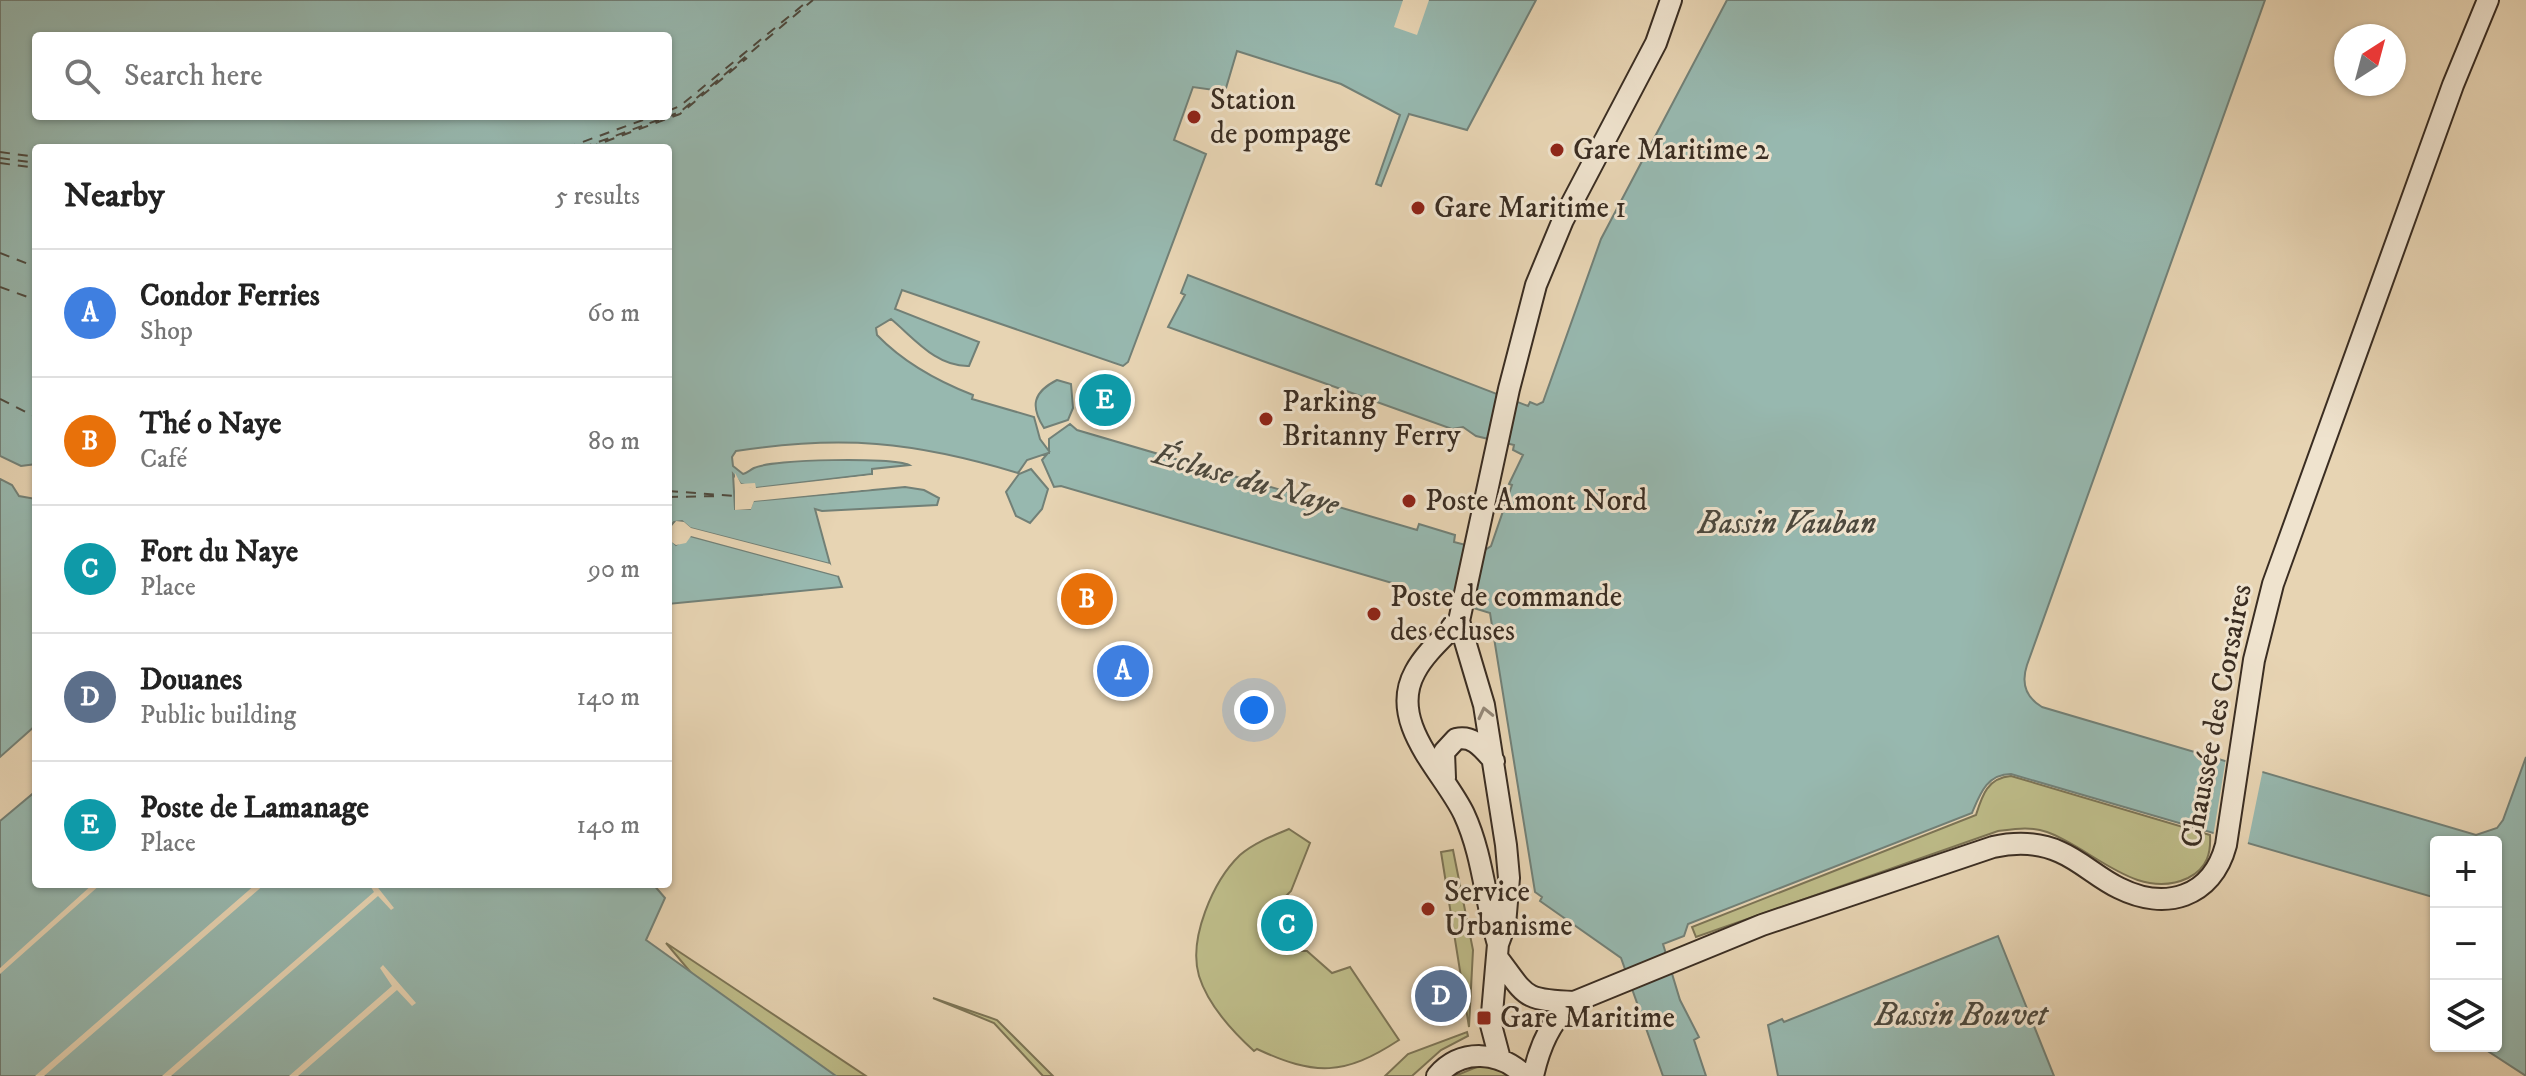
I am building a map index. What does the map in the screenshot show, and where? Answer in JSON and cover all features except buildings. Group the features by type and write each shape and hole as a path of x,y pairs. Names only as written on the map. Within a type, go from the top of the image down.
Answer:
{"street":[{"path":"1525,1076 1505,1061 1491,1025 1497,950 1505,925 1509,878 1484,705 1461,631 1525,322 1548,254 1640,76 1671,0"},
{"name":"Chaussée des Corsaires","path":"1533,1076 1539,1049 1566,1008 1580,1000 1762,925 1993,847 2014,842 2045,847 2067,856 2131,894 2170,900 2188,896 2208,882 2220,863 2226,845 2254,660 2273,584 2453,85 2488,0"},
{"path":"1461,631 1441,641 1414,673 1409,716 1416,738 1446,782 1475,843 1497,950 1523,992 1549,1002 1580,1000"},
{"path":"1446,782 1442,757 1446,747 1456,739 1470,739 1478,743 1494,761"},
{"path":"1470,1056 1491,1025"},
{"path":"1437,1076 1453,1062 1470,1056 1505,1061 1539,1049"}],"shaded area":[{"path":"2011,776 2210,835 2207,859 2188,878 2169,884 2151,883 2115,870 2047,832 2029,829 1998,831 1696,937 1692,927 1976,815 1983,795 1991,784"},
{"path":"1289,829 1310,843 1291,891 1280,902 1280,926 1289,928 1298,951 1307,951 1332,973 1350,967 1399,1040 1345,1066 1313,1068 1257,1049 1254,1051 1222,1017 1208,997 1199,976 1196,961 1200,928 1221,880 1245,851"},
{"path":"1453,850 1473,950 1469,1027 1441,852"},
{"path":"666,943 866,1076 752,1076 714,1000"},
{"path":"933,998 997,1020 1053,1076 1043,1076 994,1023"},
{"path":"1467,1032 1468,1036 1441,1050 1412,1076 1385,1076 1408,1054"},
{"path":"1479,1066 1501,1070 1511,1076 1455,1076"}],"water":[{"path":"0,0 1536,0 1467,130 1409,114 1381,186 1376,184 1400,115 1341,84 1237,51 1226,88 1221,91 1193,87 1174,140 1206,154 1128,362 1123,366 902,290 895,309 979,342 969,366 936,357 891,319 876,328 877,335 898,354 946,384 973,395 972,399 1034,417 1040,439 1049,451 1049,439 1070,424 1077,430 1417,530 1419,524 1455,535 1454,542 1485,550 1491,546 1512,485 1509,484 1523,455 1513,450 1514,445 1476,436 1463,427 1452,429 1168,327 1185,295 1181,293 1188,275 1528,406 1530,402 1537,405 1543,402 1601,239 1727,0 2265,0 2027,665 2024,678 2026,689 2042,707 2476,835 2497,828 2503,820 2526,757 2526,1076 2489,1052 2502,1052 2502,836 2430,836 2430,896 2011,774 1990,781 1972,813 1688,924 1684,936 1663,944 1680,1000 1699,1037 1694,1040 1706,1076 1663,1076 1621,958 1540,901 1542,897 1535,892 1490,613 1438,597 1436,602 1399,592 1399,585 1061,486 1054,487 1042,460 1048,453 1027,460 1018,473 944,454 877,444 809,443 736,451 732,457 733,466 743,474 765,465 807,461 858,460 909,465 872,469 872,474 756,488 741,484 733,474 735,509 750,509 753,501 905,487 924,490 939,498 937,505 815,509 830,564 690,528 682,521 672,524 672,144 32,144 32,465 21,466 0,456"},
{"path":"1057,380 1071,384 1073,408 1068,420 1044,428 1037,413 1036,400 1043,389"},
{"path":"1031,469 1048,489 1042,509 1030,523 1016,516 1006,492 1019,474"},
{"path":"0,479 12,485 19,496 32,498 32,729 0,757"},
{"path":"690,536 838,576 842,587 672,604 672,541 676,545"},
{"path":"32,794 32,888 656,888 665,898 646,940 836,1076 0,1076 0,821"},
{"name":"Bassin Bouvet","path":"1998,936 2054,1076 1778,1076 1768,1025 1782,1019 1784,1022"}],"pier":[{"path":"1403,0 1429,0 1417,35 1394,27"},
{"path":"735,473 741,484 755,483 756,488 872,475 872,478 756,492 752,488 738,487 739,506 746,505 753,497 872,485 872,489 754,501 751,509 735,510"},
{"path":"676,521 684,522 691,528 830,564 832,567 740,545 835,570 839,576 691,536 686,543 676,545 672,542 672,536 679,541 689,532 679,525 672,530 672,527"},
{"path":"2226,758 2263,769 2247,847 2213,837"},
{"path":"89,888 97,888 0,974 0,968"},
{"path":"251,888 260,888 44,1076 35,1076"},
{"path":"372,888 378,888 394,908 391,910 378,896 171,1076 162,1076 374,892"},
{"path":"383,965 416,1003 412,1006 397,990 298,1076 289,1076 392,986 380,968"}],"ferry route":[{"path":"672,109 809,0"},
{"path":"672,115 680,112 813,0"},
{"path":"672,117 680,114 747,58"},
{"path":"577,144 643,120"},
{"path":"593,144 658,120"},
{"path":"599,144 664,120"},
{"path":"0,152 32,156"},
{"path":"0,158 32,162"},
{"path":"0,163 32,167"},
{"path":"0,253 32,265"},
{"path":"0,287 32,299"},
{"path":"0,399 32,415"},
{"path":"672,491 735,496"},
{"path":"672,497 721,496"}],"place":[{"name":"Station de pompage","path":"1194,117"},
{"name":"Gare Maritime 2","path":"1557,150"},
{"name":"Gare Maritime 1","path":"1418,208"},
{"name":"Poste de Lamanage","path":"1105,400"},
{"name":"Parking Britanny Ferry","path":"1266,419"},
{"name":"Poste Amont Nord","path":"1409,501"},
{"name":"Thé o Naye","path":"1087,599"},
{"name":"Poste de commande des écluses","path":"1374,614"},
{"name":"Condor Ferries","path":"1123,671"},
{"name":"Service Urbanisme","path":"1428,909"},
{"name":"Fort du Naye","path":"1287,925"},
{"name":"Douanes","path":"1441,996"},
{"name":"Gare Maritime","path":"1484,1018"}],"water label":[{"name":"Écluse du Naye","path":"1246,480"},
{"name":"Bassin Vauban","path":"1787,524"}]}
